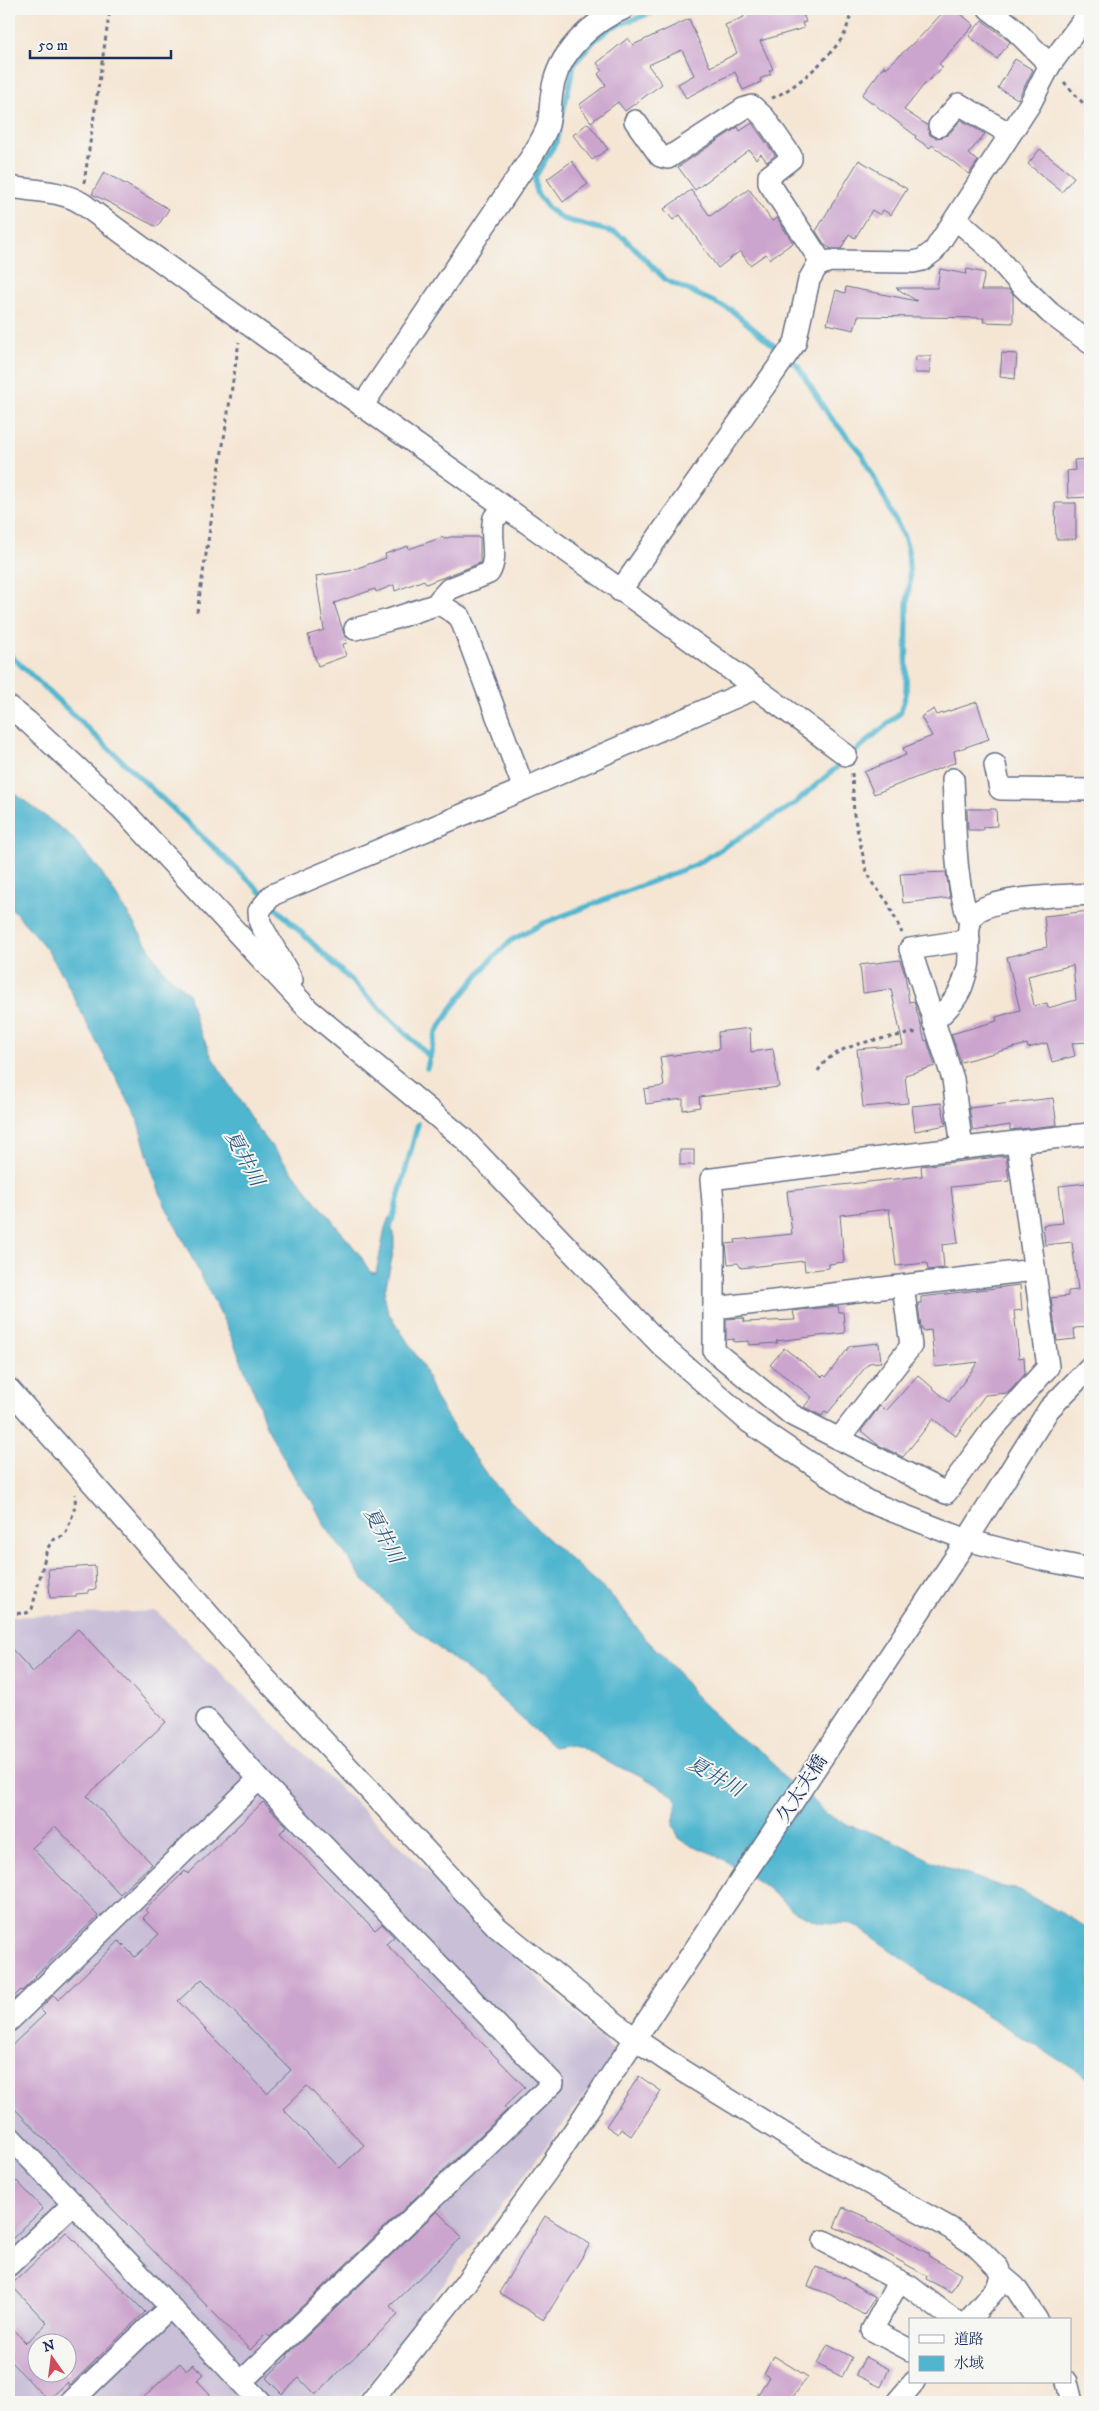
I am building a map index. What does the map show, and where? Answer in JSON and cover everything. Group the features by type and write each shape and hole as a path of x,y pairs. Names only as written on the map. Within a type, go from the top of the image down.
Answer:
{"street":[{"path":"362,406 532,156 548,126 554,83 566,54 596,25 611,14 624,9"},
{"path":"989,9 1010,25 1050,65"},
{"path":"620,591 789,351 809,280 817,266 830,261 913,262 922,260 934,252 1030,104 1050,65 1090,11"},
{"path":"939,126 959,104 1010,134"},
{"path":"634,121 661,158 668,158 742,109 752,106 764,117 791,156 791,159 769,176 769,183 822,263"},
{"path":"9,187 74,198 242,322 756,688 849,763"},
{"path":"956,219 988,247 1022,286 1050,313 1090,343"},
{"path":"440,603 439,600 449,589 489,573 494,563 492,527 494,518 506,510"},
{"path":"355,629 440,603"},
{"path":"440,603 460,617 524,789"},
{"path":"308,1009 260,923 259,911 264,902 272,895 524,789 756,688"},
{"path":"9,699 28,722"},
{"path":"9,707 28,722 122,810 308,1009 464,1139 661,1345 749,1422 867,1501 964,1543 1090,1569"},
{"path":"995,765 1000,789 1090,790"},
{"path":"935,1025 956,998 968,966 969,932 959,870 952,779"},
{"path":"969,932 973,916 980,910 1014,900 1090,894"},
{"path":"962,1148 953,1079 910,949 969,932"},
{"path":"1017,1142 1048,1367 992,1430 946,1493 792,1415 714,1351 711,1179 962,1148 1090,1134"},
{"path":"714,1308 1034,1270"},
{"path":"839,1439 911,1346 903,1286"},
{"name":"久太夫橋","path":"371,2402 503,2233 550,2167 964,1543 1049,1409 1090,1367"},
{"path":"9,1389 264,1677 497,1928 681,2070 825,2159 950,2228 977,2247 1015,2287 1036,2318"},
{"path":"207,1720 259,1779 553,2083 241,2382"},
{"path":"9,2021 259,1779"},
{"path":"9,2136 260,2402"},
{"path":"9,2265 73,2204"},
{"path":"824,2241 925,2296 952,2318"},
{"path":"971,2318 998,2286 1002,2275"},
{"path":"899,2281 872,2330 909,2349"},
{"path":"71,2402 170,2307"},
{"path":"897,2402 912,2384"},
{"path":"1067,2384 1072,2402"}],"path":[{"path":"74,198 84,184 110,9"},
{"path":"752,106 783,94 795,86 832,49 844,33 852,12 857,9"},
{"path":"1050,65 1090,111"},
{"path":"196,612 242,322"},
{"path":"849,763 854,816 866,869 872,884 887,901 910,949"},
{"path":"818,1071 828,1059 844,1048 935,1025"},
{"path":"9,1614 27,1613 32,1609 47,1549 53,1540 65,1535 75,1508 75,1492"}],"shaded area":[{"path":"156,1611 616,2053 355,2402 9,2402 9,1617"}],"water":[{"name":"夏井川","path":"9,789 70,835 100,870 163,970 188,993 196,1022 212,1057 257,1128 360,1255 370,1272 376,1273 389,1217 394,1237 394,1249 384,1295 388,1312 422,1364 435,1397 455,1430 490,1479 542,1534 616,1600 644,1637 670,1663 693,1693 734,1734 767,1756 784,1778 813,1800 826,1814 851,1826 892,1840 954,1870 1003,1887 1020,1890 1090,1929 1090,2079 929,1980 905,1960 853,1924 819,1922 794,1911 765,1886 716,1855 686,1843 679,1838 673,1825 677,1802 674,1796 642,1776 615,1766 580,1746 572,1744 553,1747 482,1682 410,1626 366,1583 325,1526 312,1501 299,1485 266,1426 228,1329 164,1203 153,1174 136,1115 64,977 46,948 9,905"}],"building":[{"path":"755,9 801,9 806,22 802,23 804,28 760,41 773,69 769,71 771,74 760,79 761,82 743,90 735,72 686,98 678,84 694,75 682,50 648,65 662,84 625,111 618,102 591,122 579,105 606,85 598,74 602,70 597,63 628,38 633,45 689,19 710,67 737,53 725,25 744,17 743,13"},
{"path":"946,9 955,9 974,25 939,64 943,67 923,86 904,110 927,125 930,135 936,138 948,135 961,120 985,134 968,154 978,161 969,174 932,145 930,148 915,138 916,136 862,95 884,66 886,68 921,36"},
{"path":"982,20 1010,42 997,59 969,36"},
{"path":"1015,59 1033,70 1018,99 998,88"},
{"path":"588,123 608,149 592,160 573,135"},
{"path":"752,123 775,155 767,162 761,154 756,159 749,150 695,190 678,167 738,127 740,131"},
{"path":"1040,149 1074,177 1062,192 1028,164"},
{"path":"859,160 907,189 891,215 883,210 880,215 872,210 855,238 849,234 841,249 831,249 825,245 816,231"},
{"path":"572,161 588,184 563,202 547,179"},
{"path":"104,172 169,209 157,227 92,194"},
{"path":"749,189 772,221 777,218 793,243 769,259 766,254 750,265 740,251 718,268 680,215 673,220 664,209 691,190 710,216"},
{"path":"940,269 966,274 967,269 985,273 981,290 1009,290 1013,295 1013,323 983,322 984,318 858,316 854,330 827,324 836,290 845,293 846,287 917,301 896,288 937,288"},
{"path":"1002,353 1017,354 1015,379 1000,377"},
{"path":"916,356 931,356 930,373 915,373"},
{"path":"1090,459 1090,497 1068,498 1067,471 1075,470 1074,460"},
{"path":"1055,503 1076,503 1076,539 1056,539"},
{"path":"443,537 444,539 450,537 480,537 480,563 426,584 424,580 395,591 394,585 376,592 375,589 334,603 347,643 343,644 346,656 318,666 308,635 324,630 316,576 349,571 386,558 385,554 408,546 409,549"},
{"path":"977,702 989,739 954,751 956,762 874,794 864,772 906,755 903,748 932,736 921,717 934,709 937,715"},
{"path":"967,809 996,809 997,826 983,827 983,830 968,830"},
{"path":"946,872 950,898 903,903 900,874"},
{"path":"1090,911 1090,1042 1072,1043 1075,1056 1052,1062 1047,1043 1028,1048 1027,1044 961,1062 951,1034 997,1021 996,1017 1020,1010 1007,957 1047,947 1044,916","holes":["1073,965 1076,1000 1048,1008 1047,1003 1034,1006 1028,976"]},
{"path":"900,960 905,974 909,1002 914,1001 925,1041 927,1040 935,1066 905,1075 908,1103 863,1107 857,1049 903,1045 891,989 863,993 860,965"},
{"path":"750,1028 751,1052 773,1049 779,1087 699,1097 700,1107 683,1110 683,1099 646,1104 644,1089 664,1086 660,1057 719,1049 718,1032"},
{"path":"1053,1098 1057,1125 1010,1130 1010,1125 973,1131 969,1108"},
{"path":"941,1103 946,1125 915,1131 912,1106"},
{"path":"680,1150 694,1150 694,1165 680,1165"},
{"path":"1006,1156 1009,1181 951,1187 958,1243 942,1245 944,1268 928,1270 927,1263 896,1266 889,1209 840,1215 844,1262 829,1264 829,1268 805,1271 804,1261 741,1268 738,1263 728,1264 726,1244 736,1243 735,1240 792,1234 787,1191 922,1176 921,1166"},
{"path":"1087,1183 1090,1216 1090,1327 1074,1328 1075,1339 1057,1341 1051,1298 1068,1296 1068,1291 1078,1290 1072,1242 1045,1245 1043,1225 1063,1223 1059,1186"},
{"path":"1020,1285 1022,1310 1014,1311 1019,1358 1024,1357 1025,1374 1008,1393 985,1395 956,1436 933,1419 903,1457 877,1444 861,1431 880,1406 886,1411 918,1375 949,1402 978,1362 935,1367 931,1330 923,1331 921,1327 918,1303 921,1303 921,1297"},
{"path":"838,1306 839,1312 843,1312 845,1333 776,1341 778,1343 749,1345 749,1341 734,1342 734,1339 726,1340 726,1319 743,1318 744,1322 795,1320 793,1311"},
{"path":"879,1343 881,1362 869,1363 828,1413 825,1411 822,1416 804,1407 812,1397 770,1365 784,1348 822,1377 824,1375 826,1377 850,1346"},
{"path":"95,1566 96,1589 88,1590 88,1593 76,1594 76,1597 50,1598 48,1569"},
{"path":"78,1629 166,1722 87,1796 152,1864 120,1894 55,1826 32,1848 98,1916 35,1976 22,1991 9,2001 9,1646 33,1672"},
{"path":"263,1802 287,1826 280,1833 375,1930 382,1924 394,1937 386,1944 525,2087 504,2107 507,2110 270,2337 266,2334 250,2350 9,2103 9,2048 45,2014 40,2009 54,1995 58,2000 119,1941 135,1957 159,1934 143,1918 148,1913 145,1910 185,1871 188,1874","holes":["202,1979 291,2070 267,2093 178,2001","307,2086 364,2145 340,2168 283,2109"]},
{"path":"639,2076 661,2091 631,2136 621,2129 618,2134 606,2126"},
{"path":"17,2181 43,2209 9,2242 9,2189"},
{"path":"843,2207 868,2218 868,2220 961,2274 951,2292 926,2279 927,2276 853,2235 834,2227"},
{"path":"437,2211 462,2237 390,2306 398,2315 315,2395 299,2378 282,2394 266,2378 288,2357 287,2355"},
{"path":"545,2216 590,2244 544,2320 499,2293"},
{"path":"66,2232 145,2312 78,2377 78,2334 35,2334 47,2323 11,2285"},
{"path":"816,2267 844,2278 875,2297 864,2315 831,2295 808,2286"},
{"path":"9,2325 26,2343 28,2341 28,2379 9,2360"},
{"path":"828,2344 852,2357 842,2377 817,2364"},
{"path":"774,2356 808,2377 789,2402 753,2402 769,2377 764,2374"},
{"path":"865,2357 889,2369 881,2387 856,2375"},
{"path":"180,2363 186,2370 193,2364 203,2374 197,2380 210,2394 202,2402 139,2402"},
{"path":"32,2384 66,2384 48,2400"}],"waterway":[{"path":"427,1068 436,1033 453,1006 489,962 510,941 544,923 695,865 794,804 900,713 906,694 907,605 910,581 908,550 904,537 862,454 828,414 797,365 731,310 666,280 625,239 616,233 563,219 549,209 536,192 535,177 556,142 574,64 595,40 610,28 662,9"},
{"path":"9,654 261,892"},
{"path":"272,904 430,1057"},
{"path":"390,1228 418,1124"}]}
